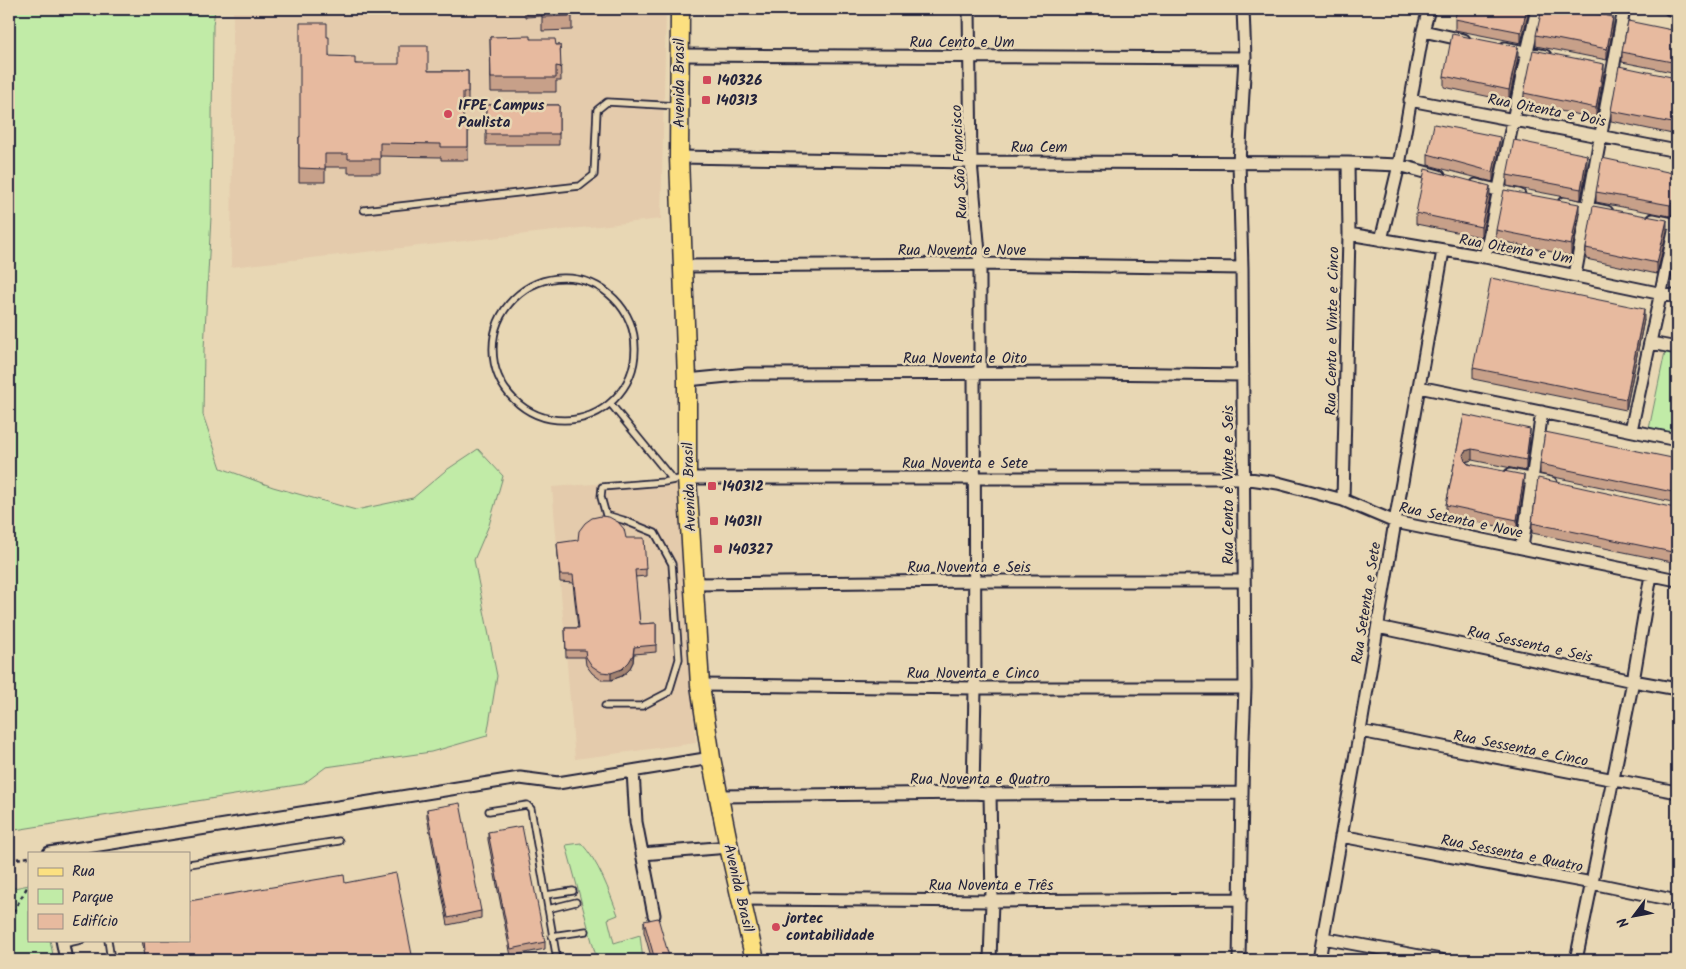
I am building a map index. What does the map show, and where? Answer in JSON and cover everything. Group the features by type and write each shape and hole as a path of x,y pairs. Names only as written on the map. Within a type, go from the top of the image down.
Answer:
{"main road":[{"name":"Avenida Brasil","path":"680,9 679,157 687,380 680,479 694,584 700,686 711,758 755,960"}],"street":[{"name":"Rua São Francisco","path":"969,9 971,162 980,264 974,478 975,688 973,793"},
{"name":"Rua Cento e Vinte e Seis","path":"1239,960 1245,688 1240,162 1244,58 1243,9"},
{"path":"1381,240 1399,165 1423,32 1429,9"},
{"path":"1485,257 1537,9"},
{"path":"1575,275 1624,9"},
{"path":"1670,9 1677,10"},
{"path":"1423,32 1480,43"},
{"path":"1498,46 1555,58"},
{"name":"Rua Cento e Um","path":"679,55 1244,58"},
{"name":"Rua Oitenta e Dois","path":"1410,100 1677,151"},
{"name":"Rua Cem","path":"679,157 971,162 1240,162 1399,165 1499,192 1528,197"},
{"name":"Rua Cento e Vinte e Cinco","path":"1342,500 1349,234 1348,163"},
{"path":"1548,200 1622,214"},
{"path":"1631,430 1677,222 1640,218"},
{"name":"Rua Oitenta e Um","path":"1349,234 1485,257 1677,297"},
{"name":"Rua Setenta e Sete","path":"1319,960 1443,251"},
{"name":"Rua Noventa e Nove","path":"682,266 980,264 1242,268"},
{"path":"1651,343 1677,348"},
{"name":"Rua Noventa e Oito","path":"687,380 748,374 1243,375"},
{"path":"1419,386 1677,440"},
{"path":"1522,548 1542,412"},
{"path":"1496,472 1561,486"},
{"name":"Rua Setenta e Nove","path":"1243,478 1278,483 1342,500 1395,522 1677,580"},
{"name":"Rua Noventa e Sete","path":"680,479 1243,478"},
{"path":"1576,960 1633,681 1651,575"},
{"name":"Rua Noventa e Seis","path":"694,584 1244,581"},
{"name":"Rua Sessenta e Seis","path":"1378,627 1677,689"},
{"name":"Rua Noventa e Cinco","path":"700,686 1245,688"},
{"name":"Rua Sessenta e Cinco","path":"1360,731 1677,792"},
{"path":"55,852 520,778 558,783 711,758"},
{"path":"633,771 636,822 654,916"},
{"name":"Rua Noventa e Quatro","path":"719,796 973,793 1242,793"},
{"path":"990,794 992,901 990,960"},
{"name":"Rua Sessenta e Quatro","path":"1341,836 1677,902"},
{"path":"642,854 729,847"},
{"name":"Rua Noventa e Três","path":"741,899 992,901 1241,899"},
{"path":"1323,938 1441,960"},
{"path":"63,942 66,960"}],"lane":[{"path":"364,210 580,186 594,175 597,110 607,102 679,106"},
{"path":"551,278 574,278 597,285 615,299 628,318 635,341 634,364 625,386 610,404 590,416 566,421 542,417 521,406 504,389 494,367 492,343 498,320 511,300 529,285 551,278"},
{"path":"610,404 680,479"},
{"path":"605,706 642,706 669,692 679,660 672,564 655,533 606,514 601,497 602,487 680,479"},
{"path":"489,811 527,805 532,809 557,959 548,960"},
{"path":"190,864 339,840"},
{"path":"546,896 573,891"},
{"path":"548,909 576,902"},
{"path":"552,936 586,932"},
{"path":"108,942 111,960"}],"path":[{"path":"9,860 28,856"},
{"path":"9,919 28,886"}],"shaded area":[{"name":"IFPE Campus Paulista","path":"233,9 666,9 661,219 231,267"},
{"path":"678,478 696,743 575,759 552,487"}],"green space":[{"path":"9,9 215,9 213,25 211,217 204,349 203,415 221,468 273,487 356,510 413,498 445,471 478,449 503,476 489,525 474,560 497,676 487,736 431,752 326,767 303,784 9,831"},
{"path":"1666,347 1677,350 1677,436 1649,429"},
{"path":"581,843 598,868 618,915 608,919 614,943 640,935 643,960 597,960 566,845"},
{"path":"28,885 28,942 50,942 54,960 9,960 9,889"}],"building":[{"path":"542,9 572,9 572,16 542,17"},
{"path":"1457,9 1527,9 1521,32 1455,19"},
{"path":"1542,9 1570,9 1613,17 1607,49 1536,35"},
{"path":"1628,21 1677,31 1677,63 1622,52"},
{"path":"300,23 327,23 329,56 355,57 355,64 399,64 399,46 428,46 428,71 468,71 468,92 463,92 463,127 468,127 468,147 441,147 441,144 380,143 380,159 348,159 348,154 325,154 325,169 299,168"},
{"path":"1452,34 1518,47 1509,90 1444,76"},
{"path":"530,36 530,39 555,39 556,45 560,45 561,67 556,66 556,78 491,78 490,37"},
{"path":"1533,50 1604,64 1596,108 1524,93"},
{"path":"1619,66 1677,77 1677,124 1611,111"},
{"path":"486,105 559,105 559,134 486,134"},
{"path":"1434,124 1500,137 1493,172 1428,154"},
{"path":"1514,140 1587,155 1581,189 1507,175"},
{"path":"1602,158 1677,174 1677,201 1675,200 1670,205 1596,192"},
{"path":"1425,169 1490,186 1481,227 1416,213"},
{"path":"1504,190 1579,204 1571,245 1496,230"},
{"path":"1593,206 1667,220 1657,263 1586,248"},
{"path":"1677,241 1677,267 1672,266"},
{"path":"1491,278 1644,309 1626,399 1473,368"},
{"path":"1464,415 1530,429 1526,460 1472,449 1465,451 1463,455 1468,464 1524,475 1517,520 1446,505"},
{"path":"1545,432 1677,459 1677,493 1540,464"},
{"path":"1538,478 1677,507 1677,553 1532,523"},
{"path":"609,517 618,522 624,529 626,538 644,538 646,569 635,570 640,624 656,623 656,645 634,647 633,655 629,662 622,669 611,673 601,672 592,666 586,657 585,650 566,650 565,628 579,628 573,575 560,575 557,543 578,540 579,531 585,523 592,518"},
{"path":"460,803 481,911 448,918 427,809"},
{"path":"522,826 545,942 511,949 488,832"},
{"path":"396,873 413,960 145,960 143,951 145,951 144,942 190,942 190,901 344,875 345,883"},
{"path":"658,918 670,960 655,960 644,921"}],"place":[{"name":"140326","path":"707,80"},
{"name":"140313","path":"706,100"},
{"name":"IFPE Campus Paulista","path":"448,114"},
{"name":"140312","path":"712,486"},
{"name":"140311","path":"714,521"},
{"name":"140327","path":"718,549"},
{"name":"jortec contabilidade","path":"776,927"}]}
